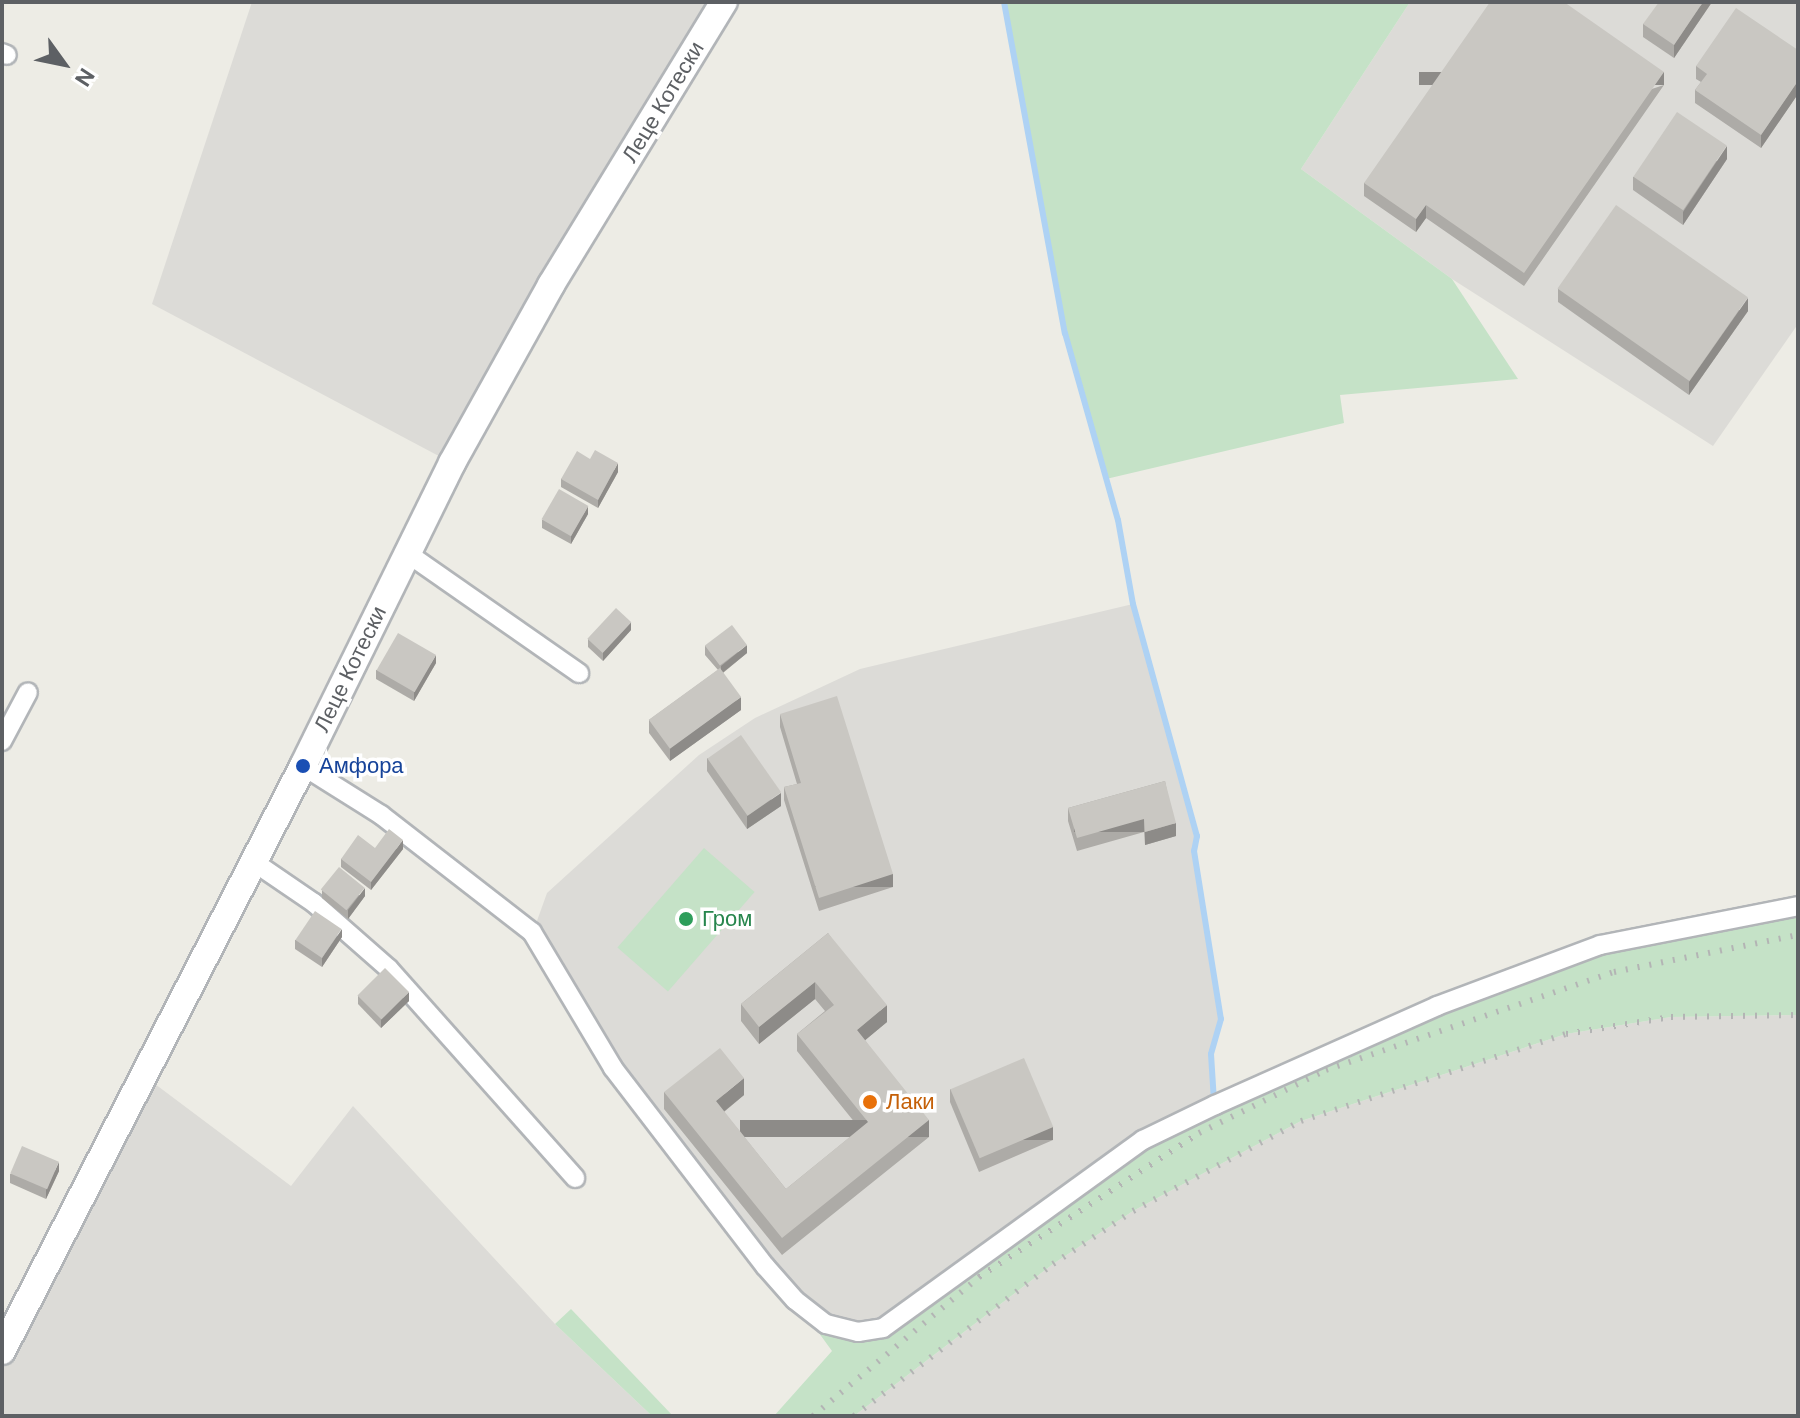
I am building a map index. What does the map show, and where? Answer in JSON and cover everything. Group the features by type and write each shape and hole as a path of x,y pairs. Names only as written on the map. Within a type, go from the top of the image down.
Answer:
{"main road":[{"name":"Леце Котески","path":"2,1351 251,860 303,766 407,553 551,285 724,2"}],"street":[{"path":"407,553 579,673"},
{"path":"2,741 28,692"},
{"path":"303,766 381,815 532,932 613,1068 765,1266 795,1300 826,1324 858,1332 883,1328 1143,1140 1215,1105 1437,1006 1600,945 1798,906"},
{"path":"251,860 314,903 389,969 575,1178"}],"shaded area":[{"path":"252,2 724,2 452,463 152,304"},
{"path":"1410,2 1798,2 1798,324 1713,446 1452,279 1301,169"},
{"path":"1133,604 1197,836 1194,851 1221,1019 1211,1054 1215,1105 883,1328 826,1324 701,1187 533,932 547,893 699,755 755,718 860,669"},
{"path":"1798,1015 1798,1416 854,1416 1053,1264 1133,1211 1301,1121 1566,1034 1671,1017"},
{"path":"143,1075 291,1186 353,1106 555,1324 652,1416 2,1416 2,1351"}],"green space":[{"path":"1004,2 1410,2 1301,169 1452,279 1518,379 1340,395 1344,423 1106,479 1065,333"},
{"name":"Гром","path":"704,848 755,892 668,992 617,948"},
{"path":"1798,906 1798,1015 1671,1017 1566,1034 1301,1121 1133,1211 1053,1264 854,1416 774,1416 832,1351 795,1300 826,1324 883,1328 1143,1140 1600,945"},
{"path":"571,1309 673,1416 652,1416 555,1324"}],"building":[{"path":"1490,2 1564,2 1664,72 1524,273 1426,205 1416,219 1364,183"},
{"path":"1659,2 1703,2 1674,45 1643,24"},
{"path":"1736,8 1798,50 1798,81 1761,135 1695,90 1707,74 1696,66"},
{"path":"1677,112 1727,146 1683,210 1633,177"},
{"path":"1616,205 1748,297 1689,381 1557,289"},
{"path":"595,450 618,463 598,500 561,479 577,451 590,459"},
{"path":"559,489 588,506 571,536 542,519"},
{"path":"616,608 631,622 603,653 587,639"},
{"path":"732,625 747,645 720,665 705,645"},
{"path":"398,633 436,655 415,692 376,670"},
{"path":"720,668 741,697 670,749 649,720"},
{"path":"837,696 893,874 819,898 784,787 801,783 780,714"},
{"path":"741,735 781,792 748,816 707,759"},
{"path":"1165,781 1176,823 1145,832 1144,819 1077,838 1068,808"},
{"path":"389,829 403,840 371,882 341,859 358,835 375,848"},
{"path":"339,867 365,888 346,910 321,890"},
{"path":"315,911 342,929 322,958 295,940"},
{"name":"Лаки","path":"828,933 887,1005 857,1030 929,1120 782,1238 664,1092 720,1048 744,1078 716,1101 786,1189 868,1122 797,1034 834,1005 815,982 759,1027 741,1004"},
{"path":"385,968 409,992 381,1020 357,996"},
{"path":"1024,1058 1053,1127 980,1158 950,1089"},
{"path":"22,1146 59,1162 47,1189 10,1174"}],"waterway":[{"path":"1004,2 1065,333 1118,520 1133,604 1197,836 1194,851 1221,1019 1211,1054 1214,1102"}],"railway":[{"path":"813,1416 979,1277 1199,1133 1326,1070 1614,972 1798,935"},
{"path":"854,1416 1053,1264 1133,1211 1301,1121 1566,1034 1671,1017 1798,1015"}],"place":[{"name":"Амфора","path":"303,766"},
{"name":"Гром","path":"686,919"},
{"name":"Лаки","path":"870,1102"}]}
